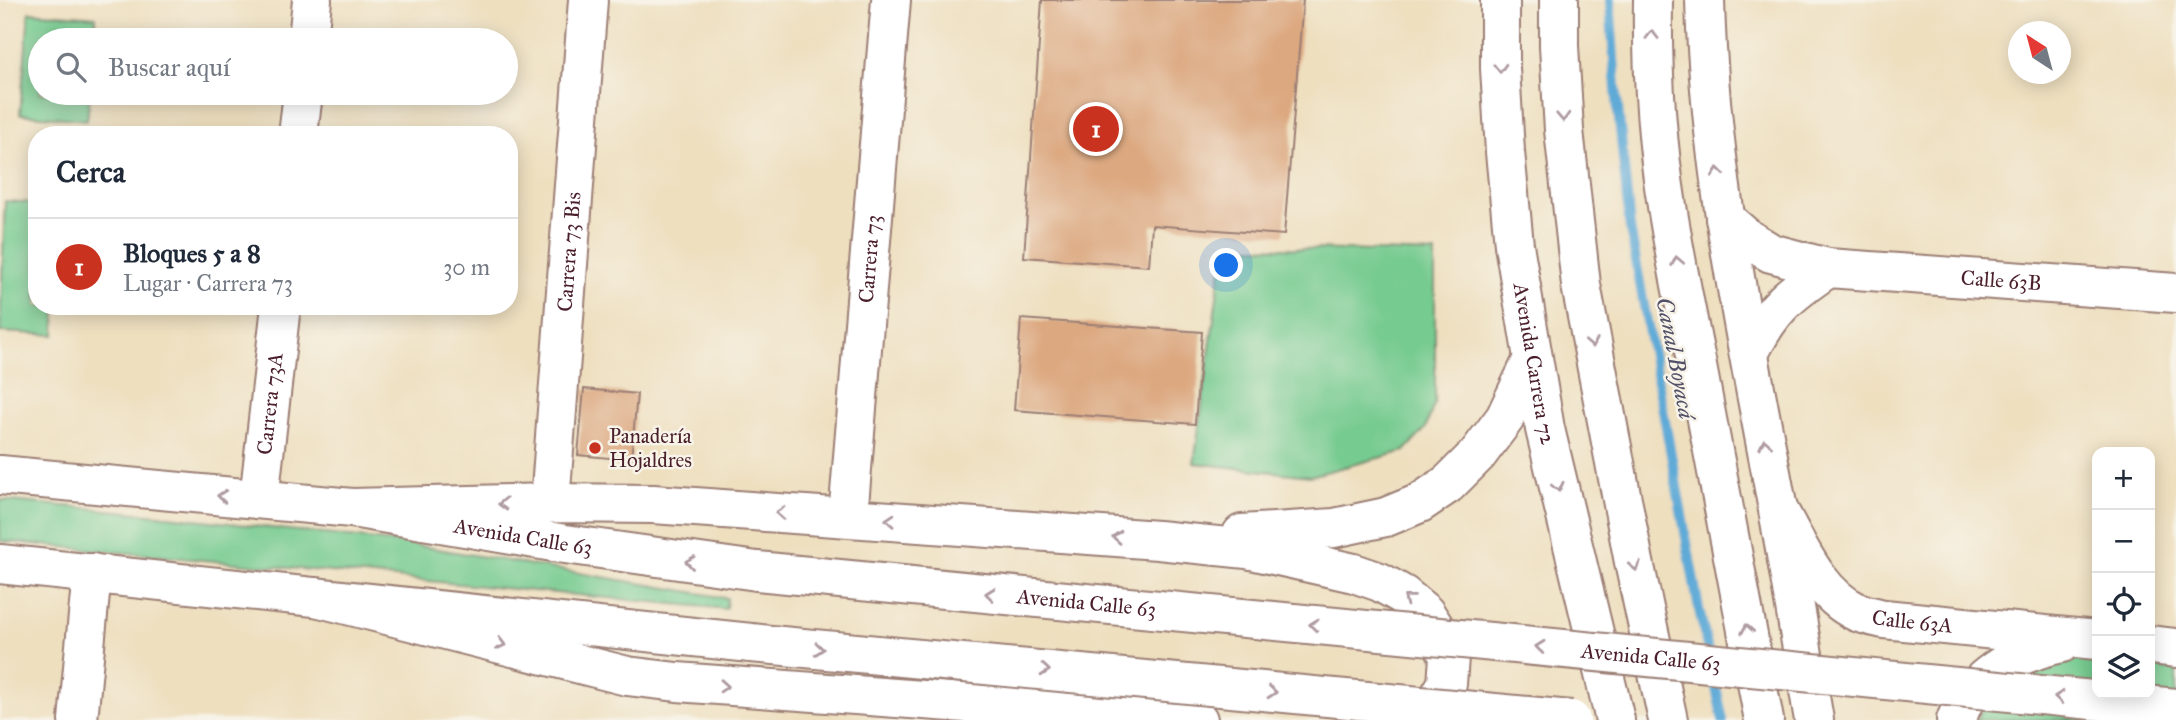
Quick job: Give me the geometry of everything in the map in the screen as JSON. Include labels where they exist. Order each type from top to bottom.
[{"type":"main road","points":[[309,28],[312,0]]},
{"type":"main road","name":"Carrera 73 Bis","points":[[550,503],[588,0]]},
{"type":"main road","name":"Carrera 73","points":[[848,517],[891,0]]},
{"type":"main road","name":"Avenida Carrera 72","points":[[1500,0],[1500,68],[1514,245],[1545,429],[1615,720]]},
{"type":"main road","points":[[1559,0],[1563,130],[1581,285],[1634,562],[1668,720]]},
{"type":"main road","points":[[1653,0],[1652,57],[1667,205],[1764,720]]},
{"type":"main road","points":[[1705,0],[1712,125],[1725,219],[1814,720]]},
{"type":"main road","points":[[299,126],[302,105]]},
{"type":"main road","name":"Calle 63B","points":[[1725,219],[1748,239],[1771,253],[1828,268],[2176,293]]},
{"type":"main road","points":[[1749,353],[1763,325],[1779,305],[1828,268]]},
{"type":"main road","name":"Carrera 73A","points":[[259,499],[280,315]]},
{"type":"main road","points":[[1158,540],[1334,528],[1386,517],[1420,503],[1448,484],[1478,454],[1505,418],[1533,359]]},
{"type":"main road","name":"Avenida Calle 63","points":[[0,475],[352,508],[565,544],[757,571],[2176,708]]},
{"type":"main road","points":[[352,508],[550,503],[653,504],[1158,540],[1248,549],[1371,579],[1404,595],[1424,613],[1440,636],[1449,657],[1447,684],[1425,720]]},
{"type":"main road","name":"Calle 63A","points":[[1779,511],[1808,562],[1825,585],[1839,600],[1857,611],[1884,619],[2089,640]]},
{"type":"main road","points":[[0,564],[751,643],[1571,720]]},
{"type":"main road","points":[[78,720],[92,573]]},
{"type":"main road","points":[[316,597],[627,676],[677,682],[1198,720]]},
{"type":"main road","points":[[1956,720],[1964,701],[1989,676],[2015,658],[2040,647],[2089,640]]},
{"type":"main road","points":[[2155,646],[2176,648]]},
{"type":"green space","points":[[29,12],[96,17],[95,28],[28,28],[28,105],[89,105],[87,120],[20,114]]},
{"type":"green space","points":[[5,201],[28,202],[28,315],[56,315],[55,335],[0,332]]},
{"type":"green space","points":[[1224,246],[1435,253],[1435,402],[1425,429],[1405,451],[1310,476],[1194,463]]},
{"type":"green space","points":[[0,500],[402,543],[727,598],[726,609],[0,541]]},
{"type":"green space","points":[[2066,658],[2092,661],[2092,699],[2155,699],[2155,668],[2176,670],[2176,720],[1976,720],[1990,696],[2034,667]]},
{"type":"building","points":[[1042,0],[1303,0],[1284,235],[1152,225],[1149,266],[1024,257]]},
{"type":"building","points":[[1021,319],[1202,332],[1195,424],[1014,410]]},
{"type":"building","points":[[584,389],[637,394],[631,460],[578,455]]},
{"type":"waterway","name":"Canal Boyacá","points":[[1610,0],[1630,228],[1699,609],[1723,720]]},
{"type":"place","name":"Bloques 5 a 8","points":[[1096,129]]},
{"type":"place","name":"Panadería Hojaldres","points":[[595,448]]}]
